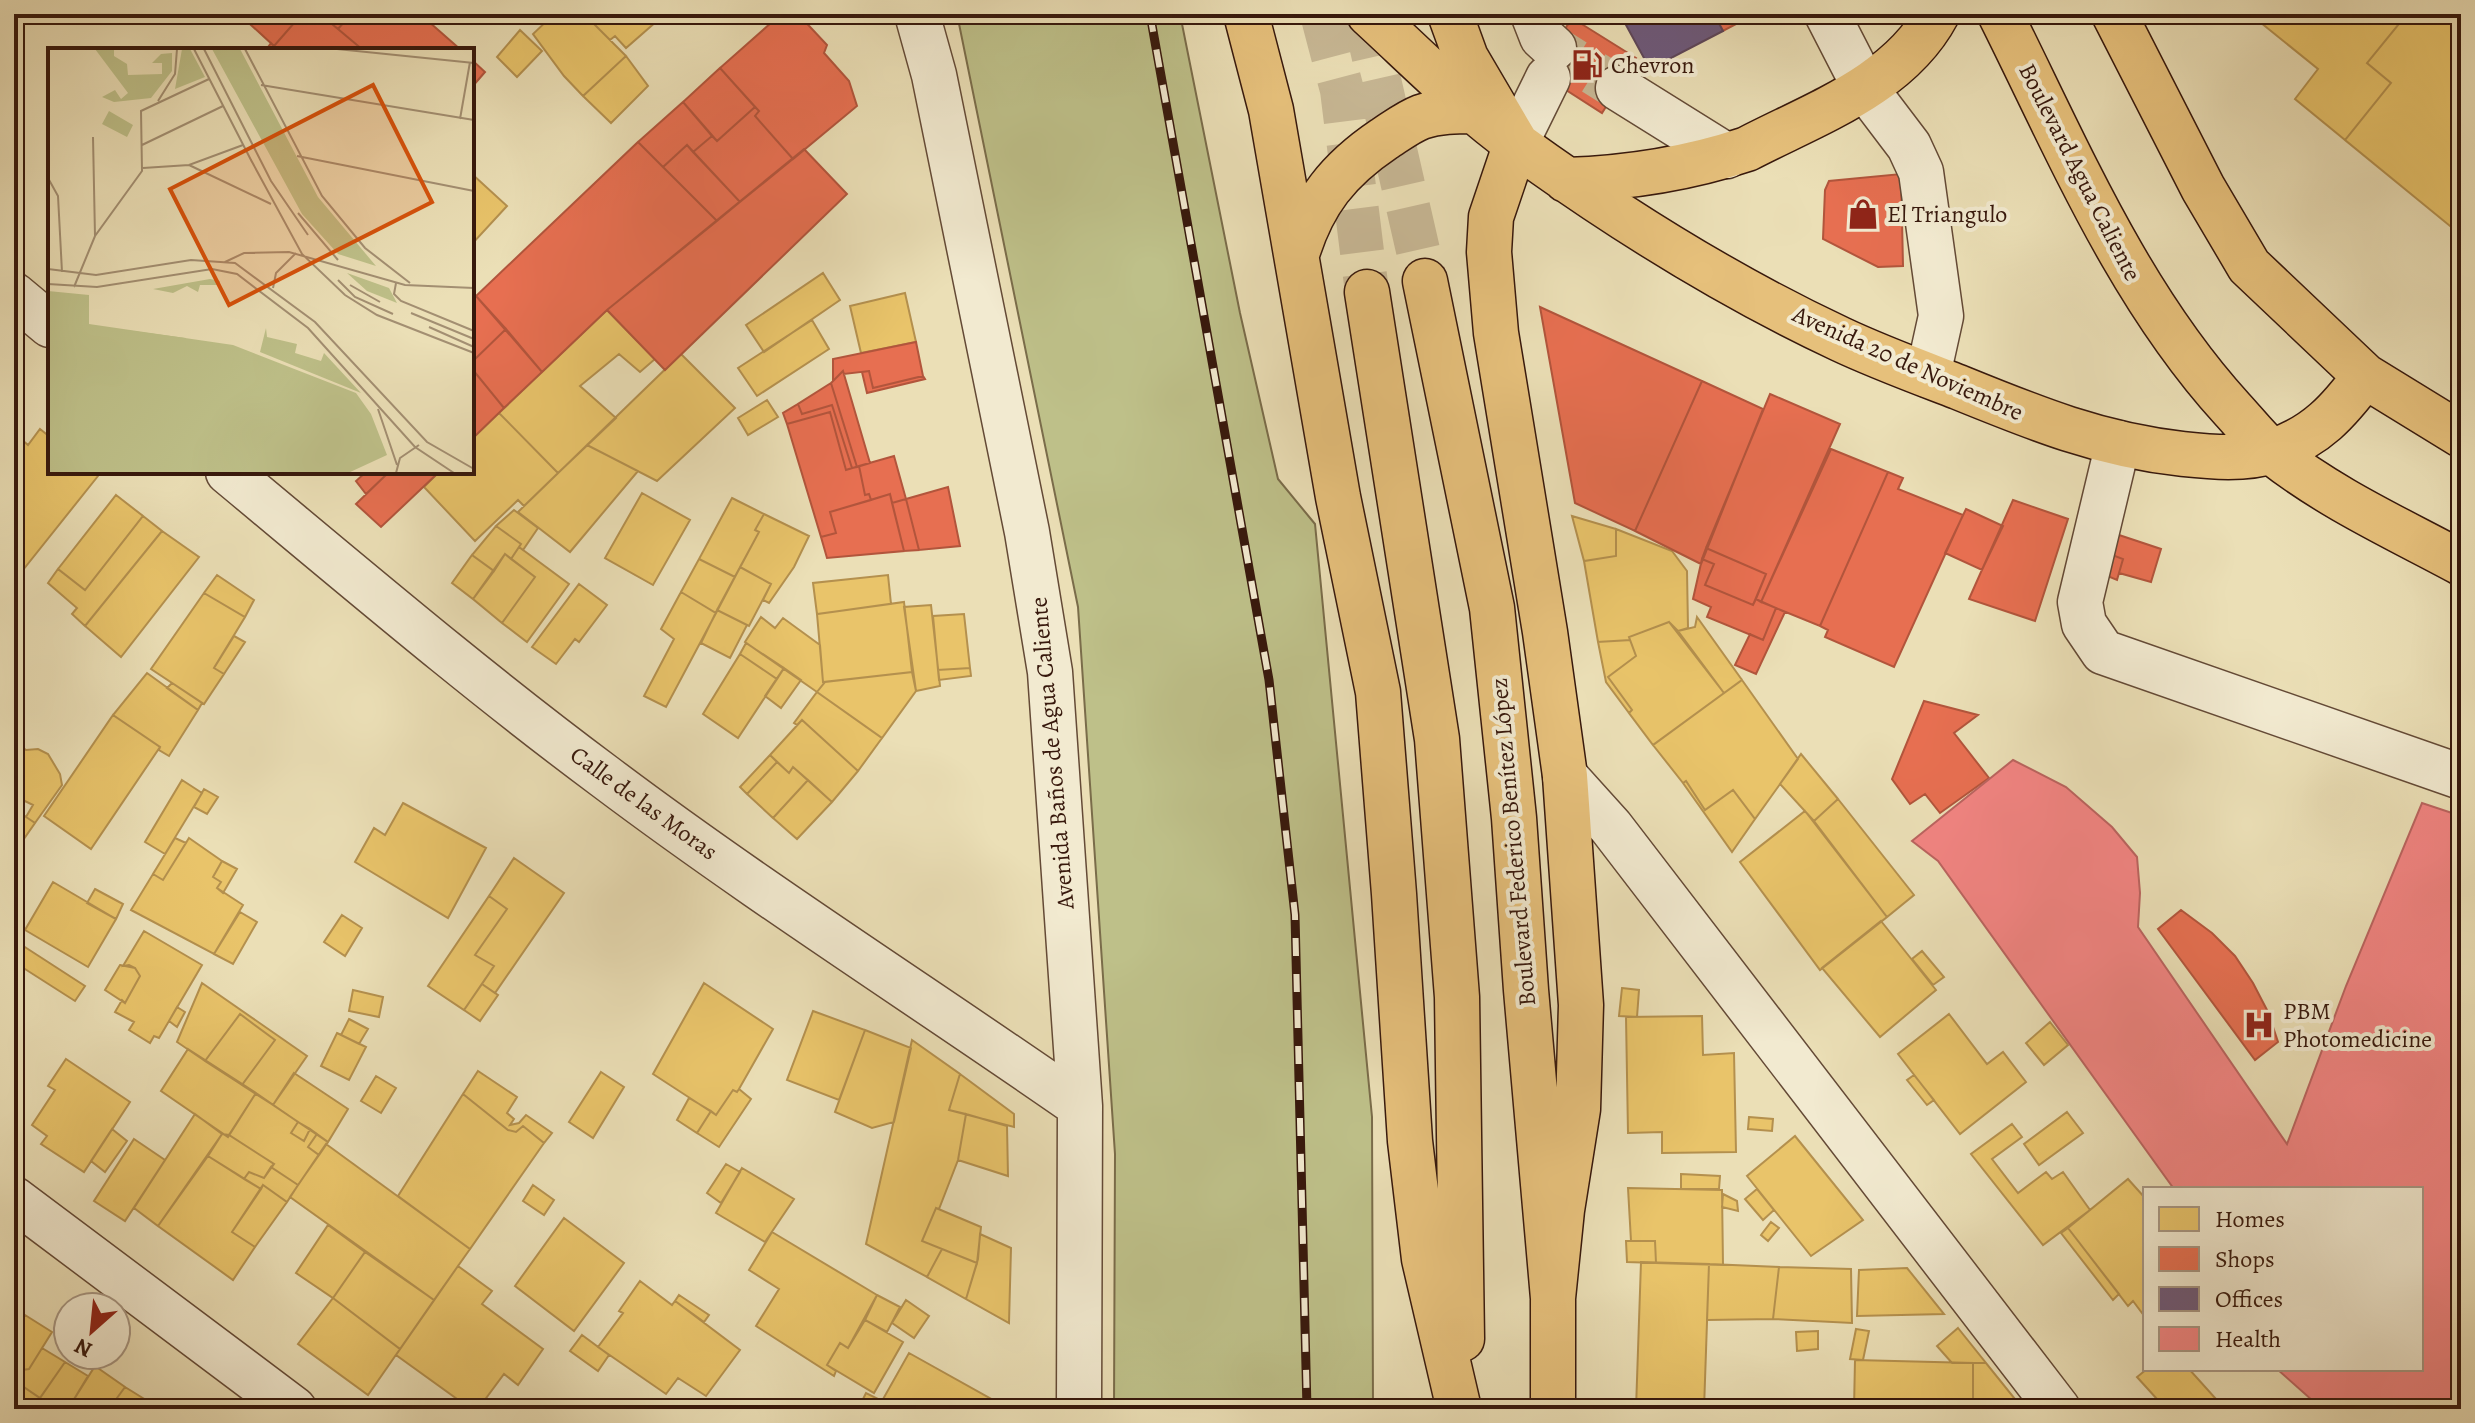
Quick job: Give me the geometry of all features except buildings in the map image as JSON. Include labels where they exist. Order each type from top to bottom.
[{"type":"main road","points":[[1246,14],[1271,110],[1338,497],[1378,692],[1410,1141],[1424,1259],[1461,1409]]},
{"type":"main road","name":"Avenida 20 de Noviembre","points":[[1369,14],[1475,111],[1632,225],[1840,339],[2075,433],[2152,450],[2206,456],[2272,452],[2317,431],[2365,376]]},
{"type":"main road","points":[[1450,14],[1466,58],[1516,143],[1491,217],[1489,252],[1496,333],[1565,776],[1581,1005],[1578,1109],[1562,1210],[1553,1298]]},
{"type":"main road","points":[[1566,180],[1603,179],[1727,156],[1747,149],[1865,88],[1911,50],[1937,14]]},
{"type":"main road","name":"Boulevard Agua Caliente","points":[[2000,14],[2111,239],[2137,283],[2208,382],[2272,452],[2334,495],[2461,563]]},
{"type":"main road","points":[[2114,14],[2203,188],[2249,266],[2365,376],[2461,435]]},
{"type":"main road","points":[[1297,254],[1307,222],[1320,199],[1338,177],[1368,150],[1420,118],[1446,111],[1475,111]]},
{"type":"main road","name":"Boulevard Federico Benítez López","points":[[1425,281],[1492,608],[1514,818],[1553,1298],[1553,1409]]},
{"type":"main road","points":[[1367,292],[1437,739],[1457,997],[1461,1409]]},
{"type":"street","name":"Avenida Baños de Agua Caliente","points":[[917,14],[938,90],[1040,600],[1050,672],[1080,1106],[1079,1409]]},
{"type":"street","points":[[1827,14],[1865,88],[1909,146],[1921,172],[1941,316],[1928,375]]},
{"type":"street","points":[[1516,143],[1545,47]]},
{"type":"street","points":[[1618,88],[1727,156]]},
{"type":"street","points":[[14,295],[48,323]]},
{"type":"street","points":[[2118,443],[2080,602],[2084,624],[2103,652],[2461,777]]},
{"type":"street","name":"Calle de las Moras","points":[[230,474],[413,625],[604,776],[762,889],[1080,1106]]},
{"type":"street","points":[[1565,776],[1611,827],[2058,1409]]},
{"type":"street","points":[[14,1199],[294,1409]]},
{"type":"green space","points":[[957,14],[1180,14],[1240,313],[1278,479],[1315,524],[1372,1117],[1373,1409],[1114,1409],[1115,1154],[1078,607]]},
{"type":"tunnel","points":[[1322,14],[1342,90],[1367,292]]},
{"type":"tunnel","points":[[1364,14],[1425,281]]},
{"type":"tunnel","points":[[1548,78],[1562,53],[1618,88]]},
{"type":"railway","points":[[1150,14],[1269,680],[1295,915],[1307,1409]]},
{"type":"place","name":"Chevron","points":[[1587,65]]},
{"type":"place","name":"El Triangulo","points":[[1863,214]]},
{"type":"place","name":"PBM Photomedicine","points":[[2259,1025]]}]
